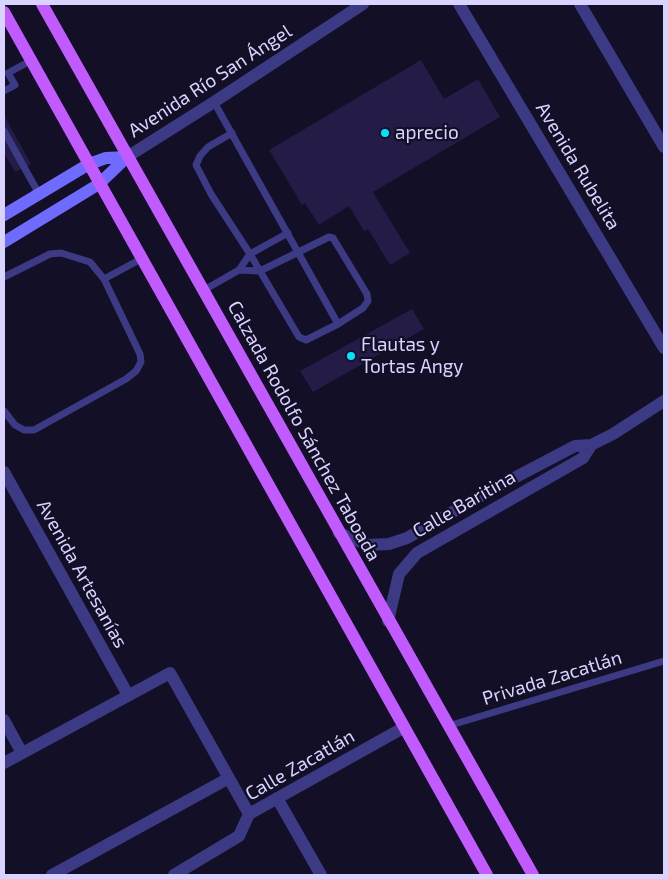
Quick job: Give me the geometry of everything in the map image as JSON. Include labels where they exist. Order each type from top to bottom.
[{"type":"main road","name":"Calzada Rodolfo Sánchez Taboada","points":[[42,4],[388,620],[534,875]]},
{"type":"main road","points":[[4,12],[403,728],[487,875]]},
{"type":"street","name":"Avenida Río San Ángel","points":[[4,242],[99,184],[127,156],[214,102],[363,4]]},
{"type":"street","name":"Avenida Rubelita","points":[[459,4],[664,348]]},
{"type":"street","points":[[580,4],[664,147]]},
{"type":"street","name":"Avenida Río San Ángel","points":[[4,215],[89,164],[106,158],[127,156]]},
{"type":"street","name":"Calle Baritina","points":[[339,532],[368,545],[389,544],[407,538],[493,488],[575,446],[591,445],[613,434],[664,401]]},
{"type":"street","name":"Calle Baritina","points":[[388,620],[398,574],[417,553],[583,458],[591,445]]},
{"type":"street","name":"Avenida Artesanías","points":[[4,472],[128,695]]},
{"type":"street","points":[[4,763],[170,673],[249,814]]},
{"type":"street","points":[[4,720],[22,753]]},
{"type":"street","name":"Calle Zacatlán","points":[[174,875],[239,836],[249,814],[403,728]]},
{"type":"street","name":"Calle Zacatlán","points":[[52,875],[229,778]]},
{"type":"street","points":[[277,798],[322,875]]},
{"type":"lane","points":[[4,91],[15,85],[8,73],[32,60]]},
{"type":"lane","points":[[214,102],[338,324]]},
{"type":"lane","points":[[4,131],[39,194]]},
{"type":"lane","points":[[232,133],[208,148],[200,156],[196,165],[260,271],[302,340],[338,324],[363,308],[368,301],[367,294],[333,238],[329,237],[260,271],[239,270]]},
{"type":"lane","points":[[204,290],[239,270],[250,254],[288,233]]},
{"type":"lane","points":[[4,277],[50,254],[61,253],[90,262],[100,271],[140,354],[141,362],[136,371],[126,379],[34,430],[24,430],[15,425],[4,411]]},
{"type":"lane","points":[[104,279],[141,258]]},
{"type":"lane","points":[[493,488],[500,504]]},
{"type":"lane","name":"Privada Zacatlán","points":[[448,726],[664,661]]},
{"type":"building","name":"aprecio","points":[[421,60],[444,99],[478,79],[500,117],[373,192],[410,253],[390,265],[368,229],[364,231],[349,206],[319,225],[305,203],[302,205],[269,150]]},
{"type":"building","points":[[4,115],[31,164],[15,172],[4,153]]},
{"type":"building","points":[[412,309],[424,329],[313,392],[300,371]]},
{"type":"place","name":"aprecio","points":[[385,133]]},
{"type":"place","name":"Flautas y Tortas Angy","points":[[351,356]]}]
